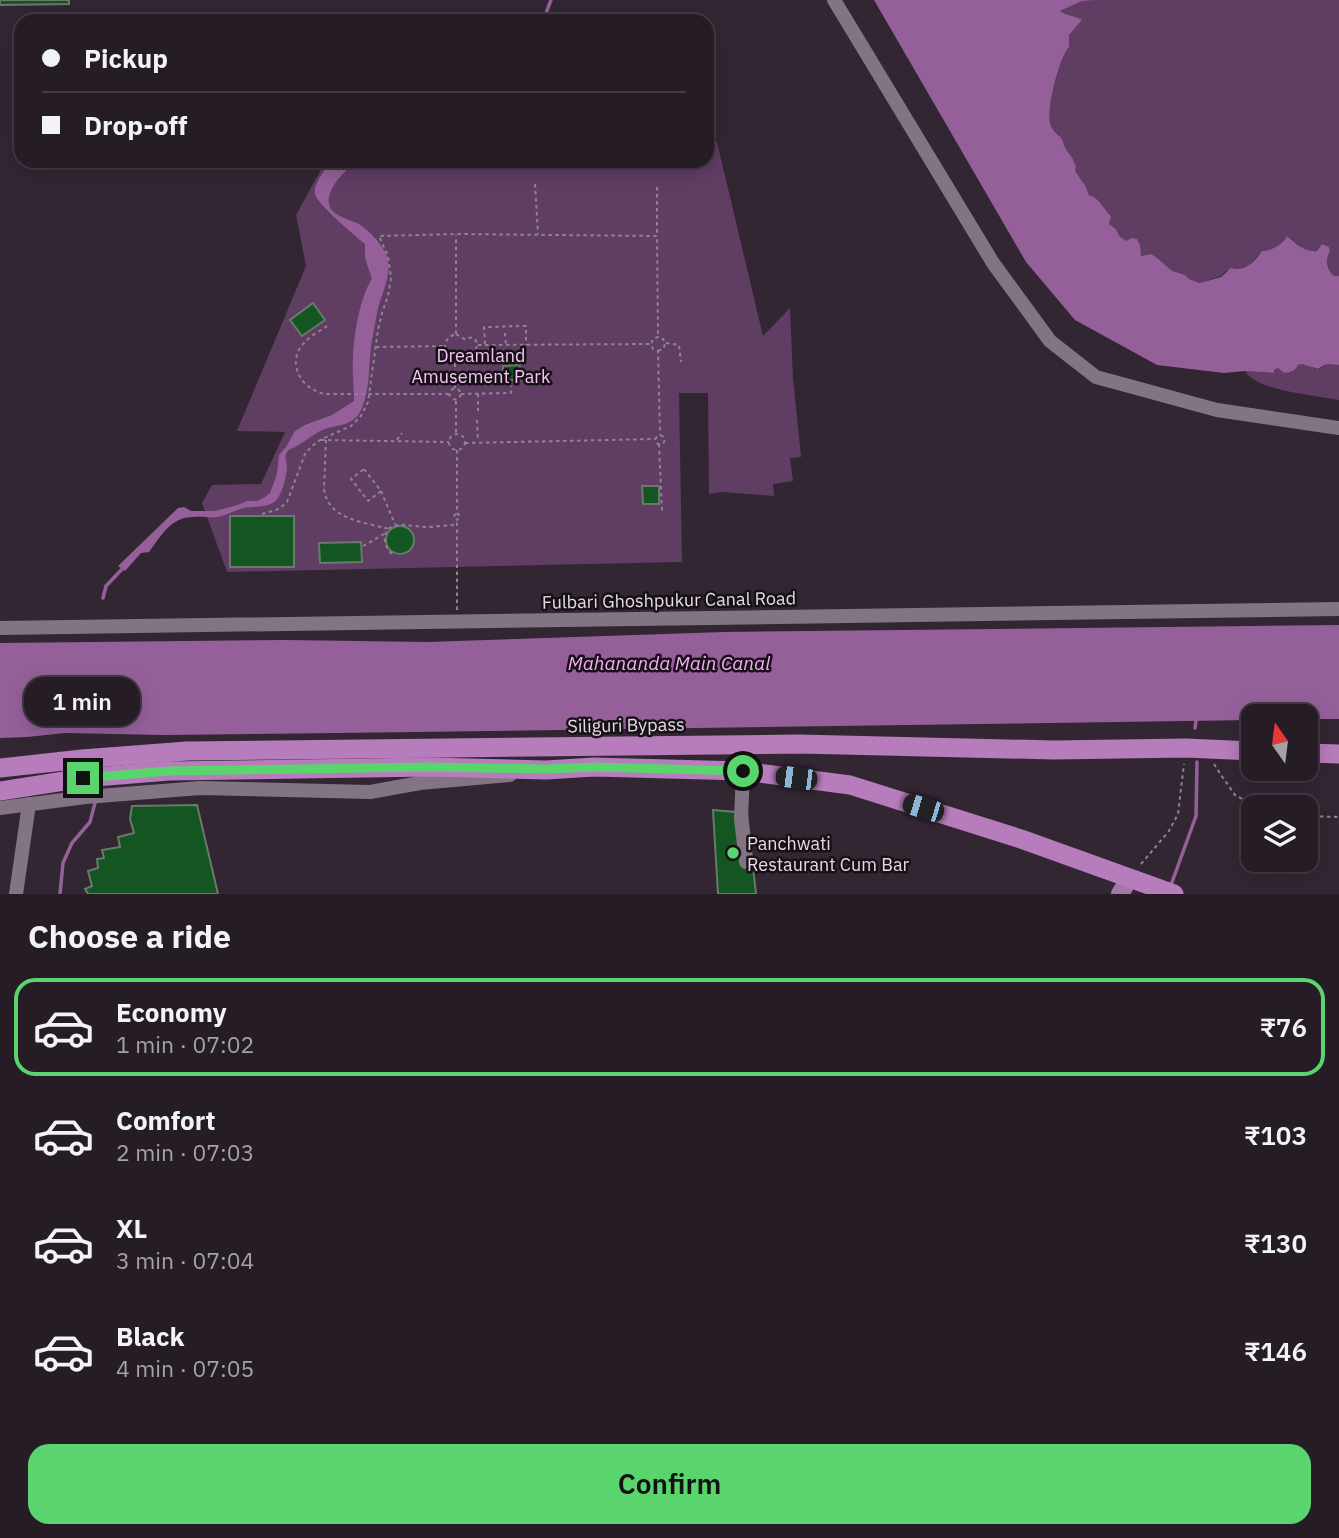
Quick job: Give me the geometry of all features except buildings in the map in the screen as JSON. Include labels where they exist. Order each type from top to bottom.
[{"type":"highway","name":"Siliguri Bypass","points":[[0,768],[84,778],[116,776],[187,751],[800,744],[1054,750],[1186,748],[1241,750]]},
{"type":"highway","points":[[1318,753],[1339,754]]},
{"type":"highway","points":[[116,776],[169,771],[403,768],[594,767],[743,771],[850,785],[1021,839],[1131,886],[1174,894]]},
{"type":"highway","points":[[0,791],[84,778]]},
{"type":"street","points":[[834,0],[993,263],[1050,341],[1096,377],[1217,410],[1339,428]]},
{"type":"street","name":"Fulbari Ghoshpukur Canal Road","points":[[0,628],[1339,609]]},
{"type":"street","points":[[743,771],[741,819],[746,862]]},
{"type":"street","points":[[0,808],[29,804],[84,778],[116,776]]},
{"type":"street","points":[[16,894],[29,804]]},
{"type":"path","points":[[535,184],[538,235]]},
{"type":"path","points":[[657,187],[658,337]]},
{"type":"path","points":[[456,234],[456,334]]},
{"type":"path","points":[[262,514],[283,507],[287,502],[305,454],[312,446],[351,426],[365,409],[391,278],[388,256],[379,236],[657,236]]},
{"type":"path","points":[[485,345],[484,327],[505,325],[526,326],[526,345]]},
{"type":"path","points":[[327,326],[305,342],[296,358],[297,371],[303,383],[313,391],[325,394],[450,394]]},
{"type":"path","points":[[505,333],[506,345]]},
{"type":"path","points":[[456,334],[464,338],[474,338],[478,345]]},
{"type":"path","points":[[455,358],[447,354],[445,346],[447,340],[456,334]]},
{"type":"path","points":[[658,337],[665,343],[679,345],[681,362]]},
{"type":"path","points":[[651,344],[653,339],[658,337]]},
{"type":"path","points":[[658,351],[664,348],[665,343]]},
{"type":"path","points":[[478,345],[651,344]]},
{"type":"path","points":[[651,344],[653,349],[658,351]]},
{"type":"path","points":[[455,358],[464,353],[474,353],[478,345]]},
{"type":"path","points":[[375,348],[445,346]]},
{"type":"path","points":[[658,351],[660,435],[664,439],[663,443],[659,444]]},
{"type":"path","points":[[455,358],[455,388]]},
{"type":"path","points":[[461,394],[511,393],[511,386]]},
{"type":"path","points":[[455,388],[461,394]]},
{"type":"path","points":[[450,394],[455,388]]},
{"type":"path","points":[[478,393],[478,411]]},
{"type":"path","points":[[450,394],[451,398],[456,400]]},
{"type":"path","points":[[456,434],[456,400],[461,394]]},
{"type":"path","points":[[477,420],[478,442]]},
{"type":"path","points":[[397,441],[402,433]]},
{"type":"path","points":[[456,434],[449,442],[450,447],[457,450]]},
{"type":"path","points":[[456,434],[463,436],[465,443],[457,450]]},
{"type":"path","points":[[402,441],[406,435]]},
{"type":"path","points":[[465,443],[655,439],[660,435]]},
{"type":"path","points":[[655,439],[659,444],[662,511]]},
{"type":"path","points":[[320,440],[449,442]]},
{"type":"path","points":[[326,440],[324,489],[332,508],[343,516],[389,529]]},
{"type":"path","points":[[457,450],[457,513],[460,516],[457,520],[457,616]]},
{"type":"path","points":[[381,491],[368,501],[351,479],[364,469],[381,491],[396,525]]},
{"type":"path","points":[[363,546],[396,525],[426,527],[457,524]]},
{"type":"path","points":[[386,533],[384,544],[392,554]]},
{"type":"path","points":[[1131,886],[1178,814],[1186,748]]},
{"type":"path","points":[[1211,749],[1213,762],[1220,775],[1241,798]]},
{"type":"path","points":[[1318,816],[1339,817]]},
{"type":"green space","points":[[1339,0],[1339,276],[1334,276],[1328,267],[1329,247],[1322,244],[1317,251],[1309,250],[1287,236],[1283,242],[1262,251],[1247,268],[1226,271],[1221,276],[1201,283],[1172,272],[1151,254],[1141,256],[1128,241],[1118,236],[1116,229],[1109,224],[1111,216],[1099,201],[1089,195],[1074,171],[1074,162],[1058,134],[1052,129],[1050,119],[1054,85],[1069,47],[1069,35],[1082,20],[1060,11],[1082,1]]},
{"type":"green space","name":"Dreamland Amusement Park","points":[[714,142],[717,142],[763,336],[790,308],[793,378],[801,457],[790,458],[793,481],[773,484],[774,496],[722,492],[709,494],[708,393],[679,393],[682,562],[227,572],[202,503],[212,485],[261,484],[285,432],[237,431],[306,266],[296,215],[322,168],[714,168]]},
{"type":"green space","points":[[1303,364],[1320,369],[1326,364],[1339,365],[1339,400],[1270,387],[1253,379],[1245,371],[1273,373],[1278,368],[1284,373]]},
{"type":"water","points":[[874,0],[1098,0],[1082,1],[1060,11],[1082,20],[1069,35],[1069,47],[1057,73],[1050,109],[1051,126],[1073,159],[1075,171],[1089,195],[1099,201],[1111,216],[1109,224],[1116,229],[1119,236],[1126,241],[1137,239],[1141,256],[1151,254],[1172,271],[1200,283],[1221,277],[1231,268],[1245,267],[1262,251],[1283,242],[1287,236],[1309,250],[1317,251],[1322,244],[1329,247],[1328,267],[1334,276],[1339,276],[1339,365],[1326,364],[1318,369],[1303,364],[1284,373],[1278,368],[1274,373],[1224,373],[1157,365],[1075,320],[1026,262]]},
{"type":"water","points":[[327,168],[349,168],[334,186],[329,204],[337,215],[359,224],[370,233],[380,244],[387,259],[387,280],[378,308],[367,392],[362,408],[350,422],[322,430],[288,451],[285,481],[274,502],[218,517],[179,520],[167,528],[149,552],[141,553],[125,571],[118,566],[178,508],[215,511],[265,497],[270,493],[277,474],[279,455],[295,431],[332,415],[354,401],[355,337],[361,305],[372,279],[365,258],[365,244],[317,199],[315,190]]},
{"type":"water","name":"Mahananda Main Canal","points":[[1339,625],[1339,719],[1318,719],[1318,704],[1241,704],[1241,720],[164,735],[65,733],[0,738],[0,643],[285,640],[427,642],[724,632]]},
{"type":"waterway","points":[[546,14],[551,0]]},
{"type":"waterway","points":[[103,598],[106,586],[125,566]]},
{"type":"waterway","points":[[1195,728],[1196,721]]},
{"type":"waterway","points":[[1171,885],[1196,816],[1197,762]]},
{"type":"waterway","points":[[60,894],[63,863],[72,843],[90,822],[96,799]]},
{"type":"place","name":"Panchwati Restaurant Cum Bar","points":[[733,853]]},
{"type":"route","points":[[83,778],[169,771],[430,767],[743,771]]}]
